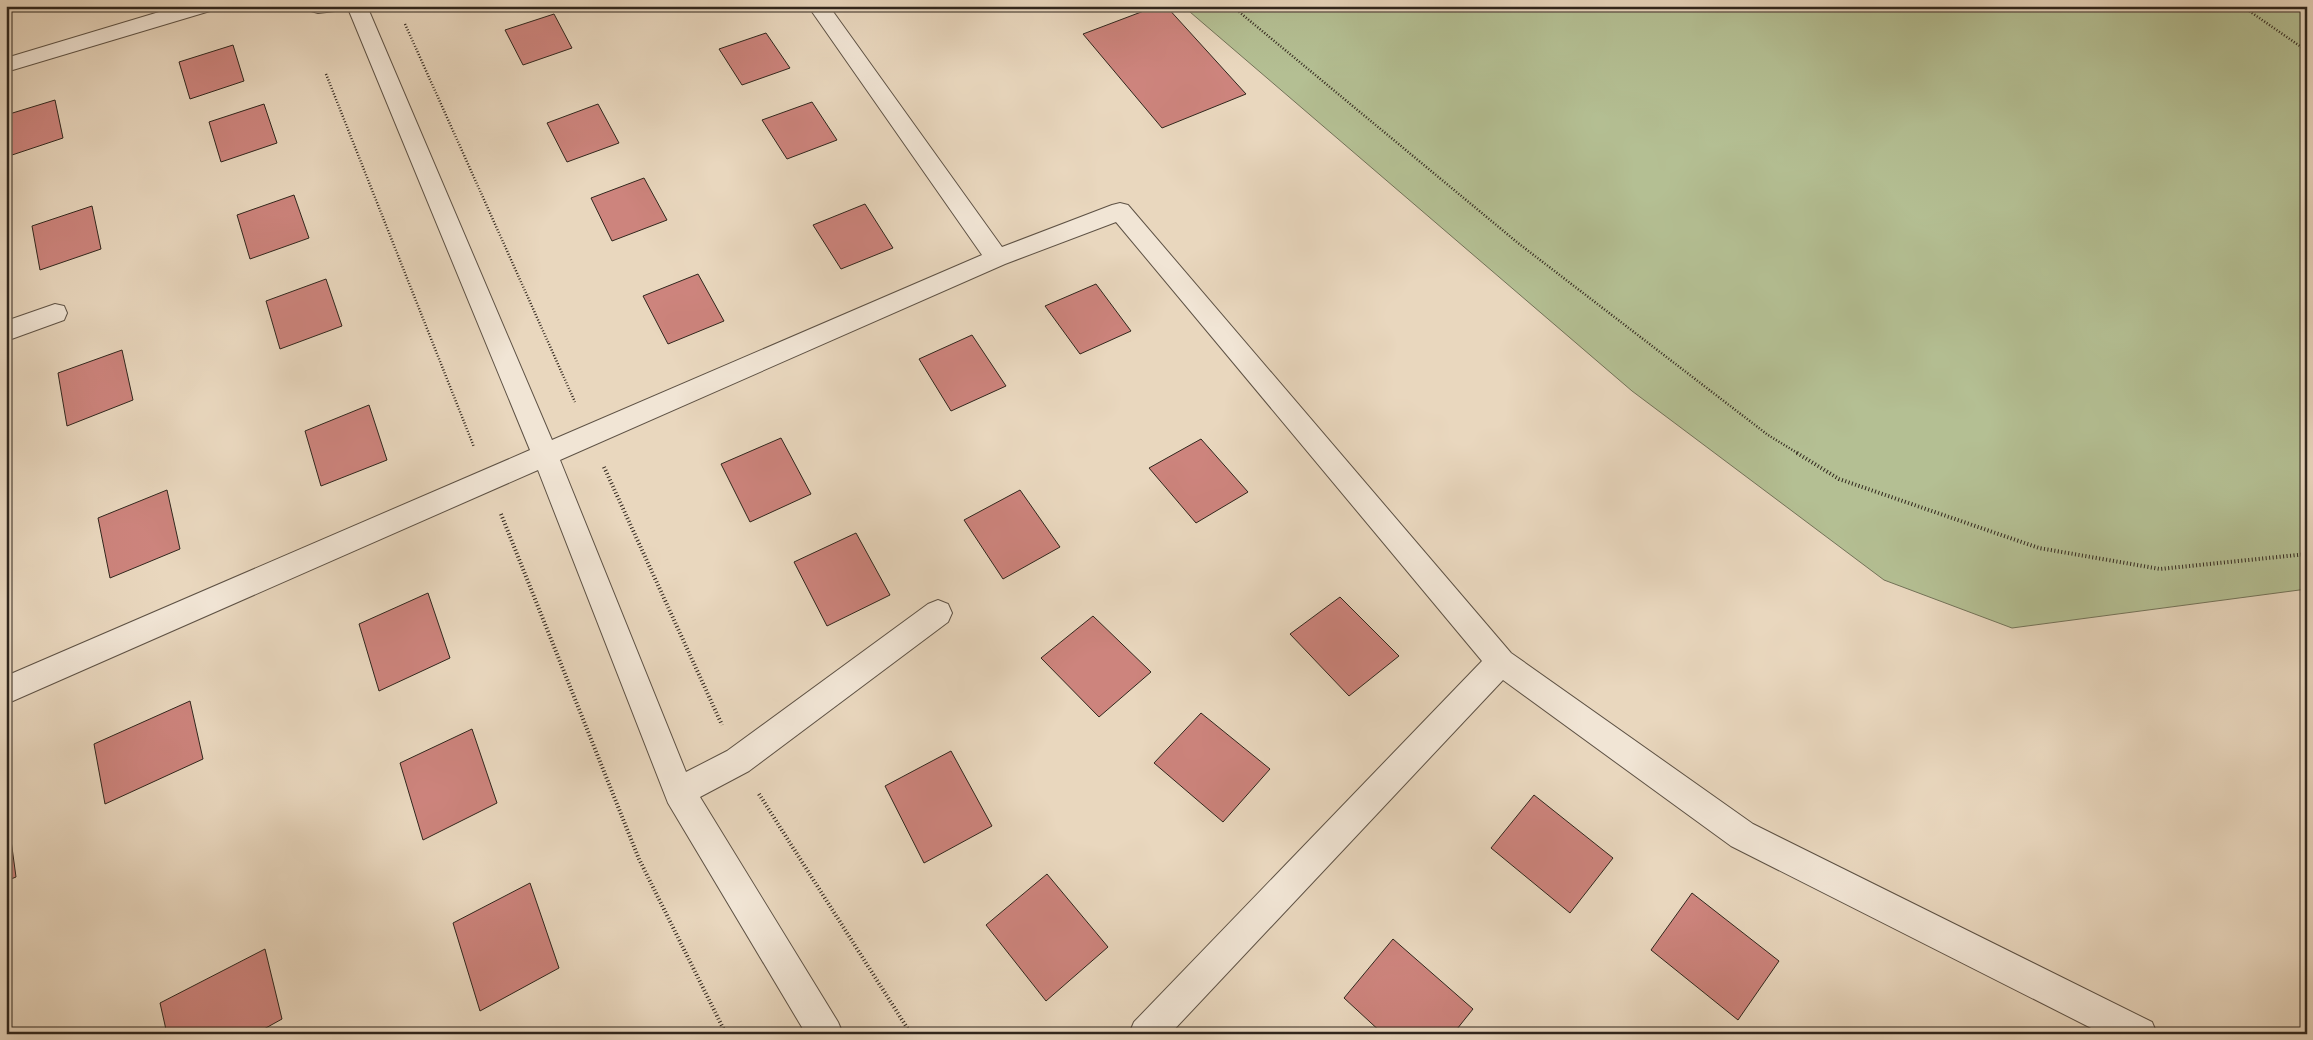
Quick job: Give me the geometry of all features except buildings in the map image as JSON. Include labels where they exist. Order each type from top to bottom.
[{"type":"street","points":[[6,65],[203,6]]},
{"type":"street","points":[[318,6],[328,6]]},
{"type":"street","points":[[357,6],[545,455],[679,792],[826,1034]]},
{"type":"street","points":[[818,6],[997,258]]},
{"type":"street","points":[[6,690],[997,258],[1120,210],[1501,662],[1742,835],[2133,1032]]},
{"type":"street","points":[[6,330],[55,313]]},
{"type":"street","points":[[679,792],[738,761],[938,613]]},
{"type":"street","points":[[1146,1034],[1501,662]]},
{"type":"path","points":[[1232,6],[1518,243],[1768,435],[1840,479],[2040,548],[2160,569],[2307,554]]},
{"type":"path","points":[[2242,6],[2307,51]]},
{"type":"path","points":[[405,24],[738,761],[911,1034]]},
{"type":"path","points":[[326,74],[639,859],[726,1034]]},
{"type":"green space","points":[[1183,6],[2307,6],[2307,589],[2012,628],[1884,580],[1632,391]]}]
